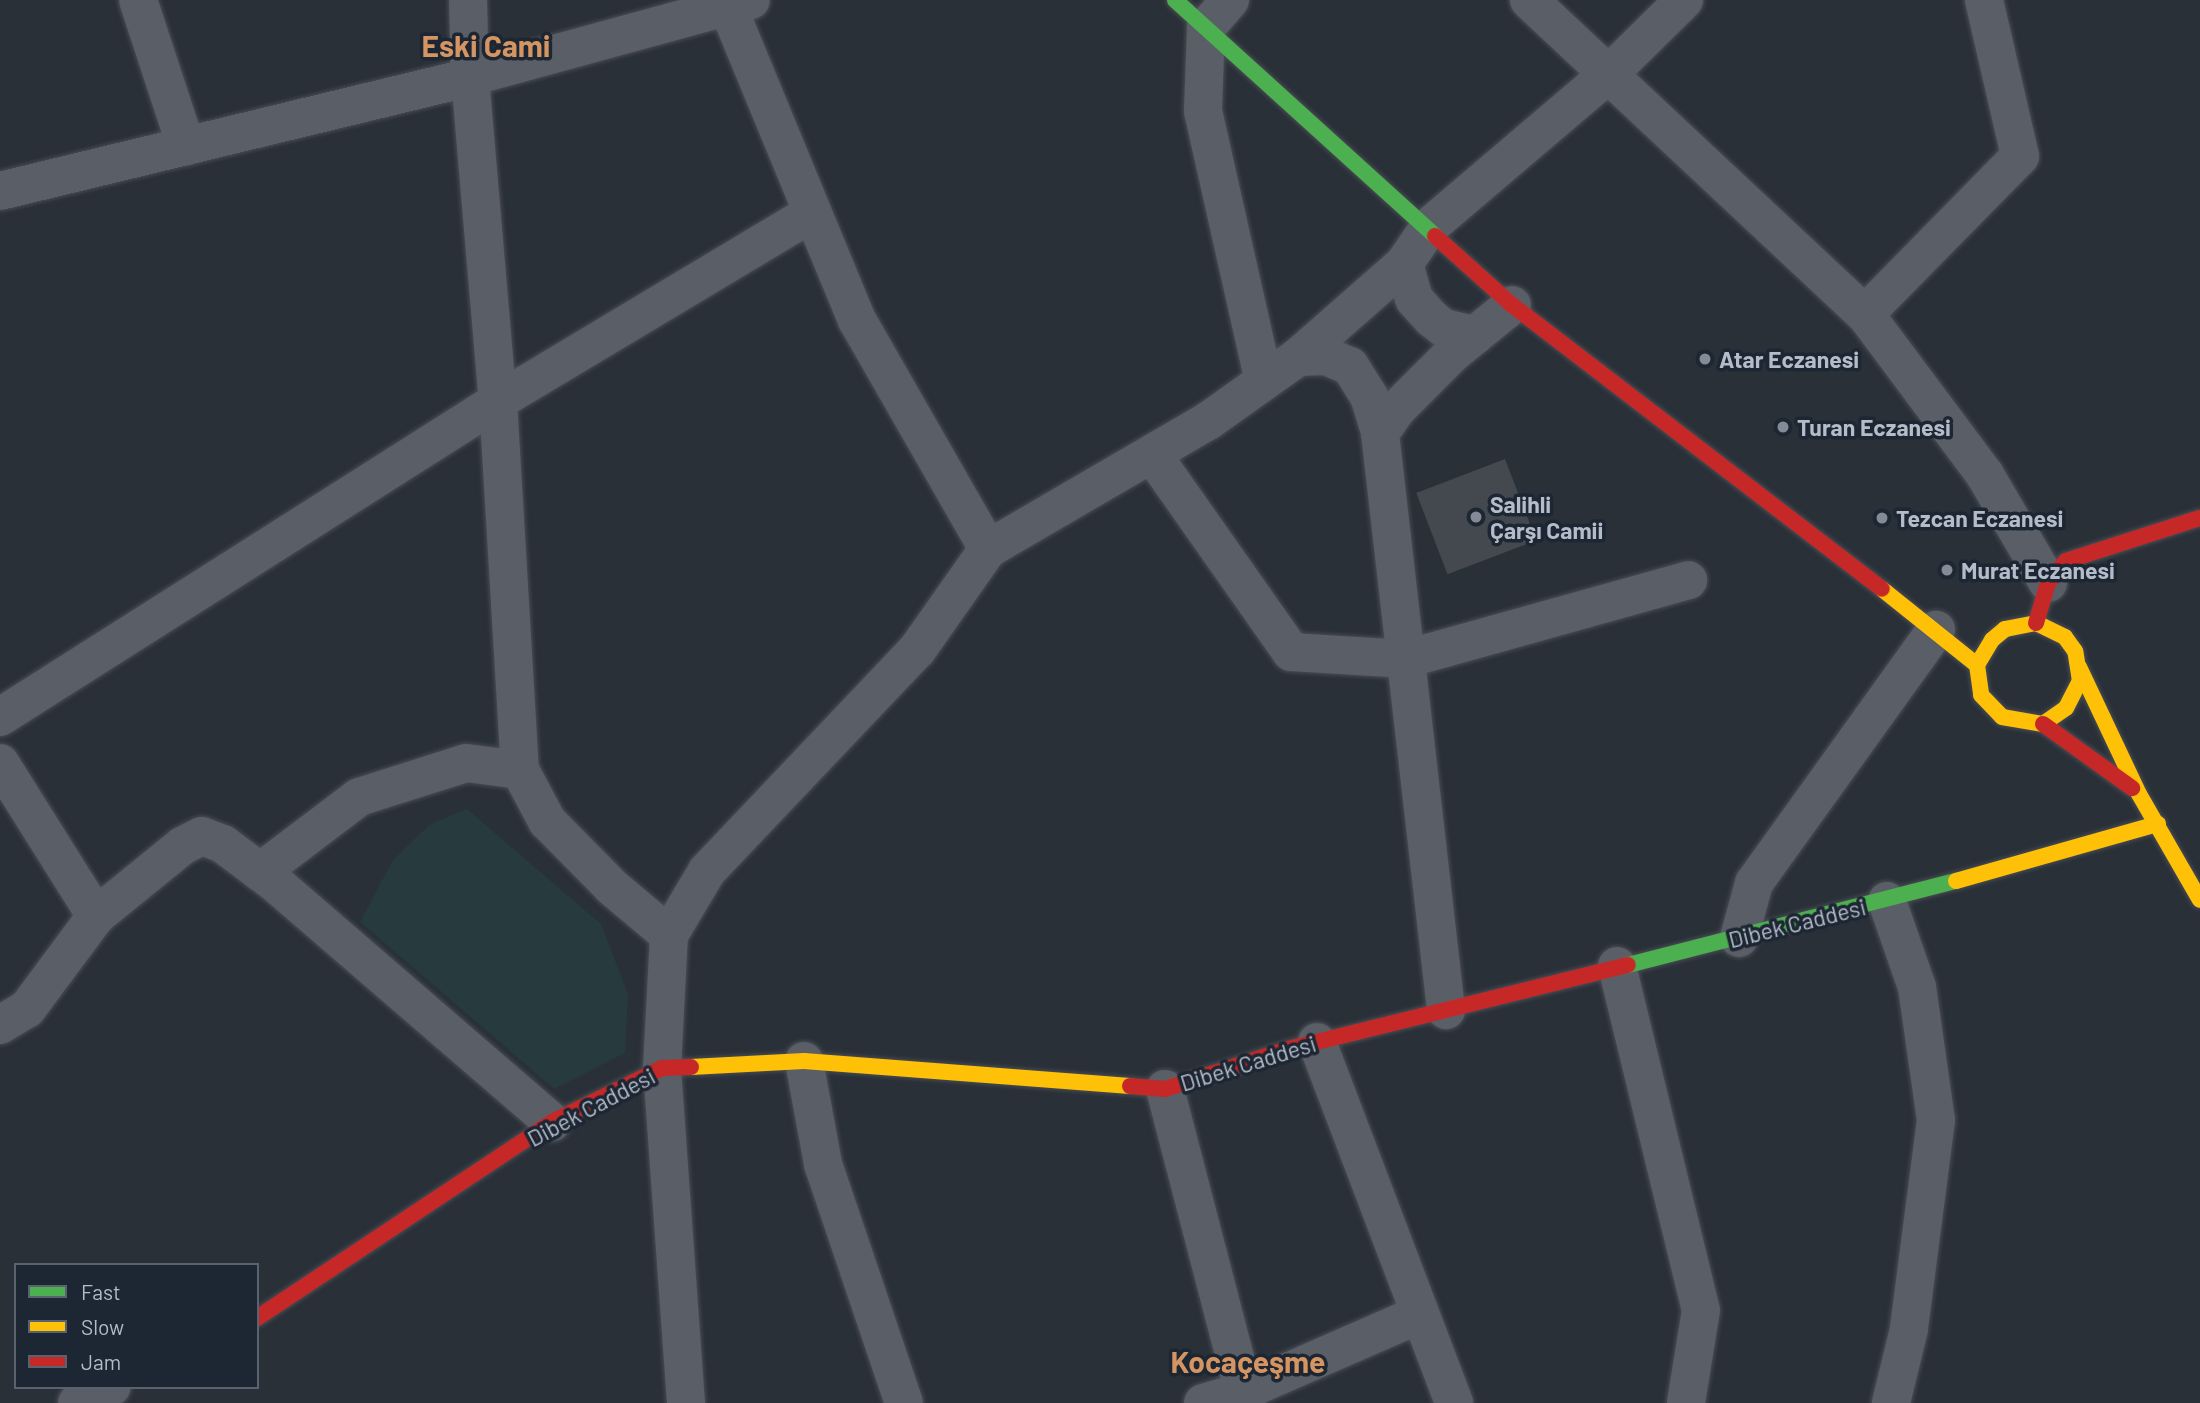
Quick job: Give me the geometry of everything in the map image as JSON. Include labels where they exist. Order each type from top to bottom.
[{"type":"street","points":[[138,0],[186,146]]},
{"type":"street","points":[[468,0],[470,77],[498,401],[520,770],[547,821],[612,887],[669,936]]},
{"type":"street","points":[[1175,0],[1218,14],[1512,305],[1936,630],[1977,665]]},
{"type":"street","points":[[1529,0],[1866,314],[1985,475],[2048,583]]},
{"type":"street","points":[[686,1403],[662,1068],[669,936],[707,871],[917,650],[988,549],[1152,454],[1298,357],[1404,264],[1430,226],[1610,73],[1684,0]]},
{"type":"street","points":[[1866,314],[2020,156],[1983,0]]},
{"type":"street","points":[[0,191],[470,77],[734,2],[812,213],[857,320],[988,549]]},
{"type":"street","points":[[1218,14],[1203,111],[1264,381]]},
{"type":"street","points":[[0,717],[498,401],[812,213]]},
{"type":"street","points":[[1404,264],[1414,299],[1431,318],[1444,328],[1475,335]]},
{"type":"street","points":[[1380,433],[1397,409],[1475,335],[1512,305]]},
{"type":"street","points":[[1298,357],[1326,356],[1350,366],[1369,396],[1380,433],[1446,1010]]},
{"type":"street","points":[[1152,454],[1291,652],[1406,659],[1688,580]]},
{"type":"street","points":[[2036,623],[2048,583],[2066,561],[2090,551],[2200,518]]},
{"type":"street","points":[[2139,794],[2043,724],[2012,722],[1990,708],[1981,695],[1977,665],[1992,640],[2005,629],[2036,623],[2065,637],[2139,794],[2200,900]]},
{"type":"street","points":[[1739,938],[1754,883],[1936,630]]},
{"type":"street","points":[[2043,724],[2075,696],[2079,667]]},
{"type":"street","points":[[0,763],[96,916]]},
{"type":"street","points":[[260,872],[359,797],[466,763],[520,770]]},
{"type":"street","name":"Dibek Caddesi","points":[[259,1317],[552,1122],[662,1068],[804,1060],[1165,1088],[1317,1042],[1887,901],[2158,824]]},
{"type":"street","points":[[0,1025],[27,1009],[96,916],[182,846],[202,836],[223,844],[260,872],[552,1122]]},
{"type":"street","points":[[1887,901],[1917,987],[1936,1120],[1909,1329],[1891,1403]]},
{"type":"street","points":[[1617,966],[1701,1310],[1686,1403]]},
{"type":"street","points":[[1317,1042],[1454,1403]]},
{"type":"street","points":[[804,1060],[824,1164],[904,1403]]},
{"type":"street","points":[[1165,1088],[1245,1397]]},
{"type":"street","points":[[1203,1403],[1245,1397],[1420,1314]]},
{"type":"street","points":[[77,1403],[107,1389]]},
{"type":"green space","points":[[467,809],[601,924],[628,994],[625,1053],[554,1089],[360,922],[393,860],[429,825]]},
{"type":"building","name":"Salihli Çarşı Camii","points":[[1505,459],[1536,540],[1447,574],[1416,493]]},
{"type":"traffic: fast","points":[[1175,0],[1435,236]]},
{"type":"traffic: fast","points":[[1628,965],[1956,881]]},
{"type":"traffic: slow","points":[[1882,589],[1977,665],[1981,695],[2002,717],[2043,724],[2066,708],[2080,681],[2075,651],[2065,637],[2036,623],[2005,629],[1992,640],[1977,665]]},
{"type":"traffic: slow","points":[[2079,667],[2139,794],[2200,900]]},
{"type":"traffic: slow","points":[[1956,881],[2158,824]]},
{"type":"traffic: slow","points":[[691,1067],[804,1061],[1130,1086]]},
{"type":"traffic: jam","points":[[1435,236],[1512,305],[1882,589]]},
{"type":"traffic: jam","points":[[2036,623],[2048,583],[2066,561],[2200,518]]},
{"type":"traffic: jam","points":[[2043,724],[2132,788]]},
{"type":"traffic: jam","points":[[1130,1086],[1165,1089],[1288,1049],[1628,965]]},
{"type":"traffic: jam","points":[[259,1317],[552,1122],[662,1068],[691,1067]]},
{"type":"place","name":"Atar Eczanesi","points":[[1705,359]]},
{"type":"place","name":"Turan Eczanesi","points":[[1783,427]]},
{"type":"place","name":"Salihli Çarşı Camii","points":[[1476,517]]},
{"type":"place","name":"Tezcan Eczanesi","points":[[1882,518]]},
{"type":"place","name":"Murat Eczanesi","points":[[1947,570]]},
{"type":"district","name":"Eski Cami","points":[[486,45]]},
{"type":"district","name":"Kocaçeşme","points":[[1248,1361]]}]
